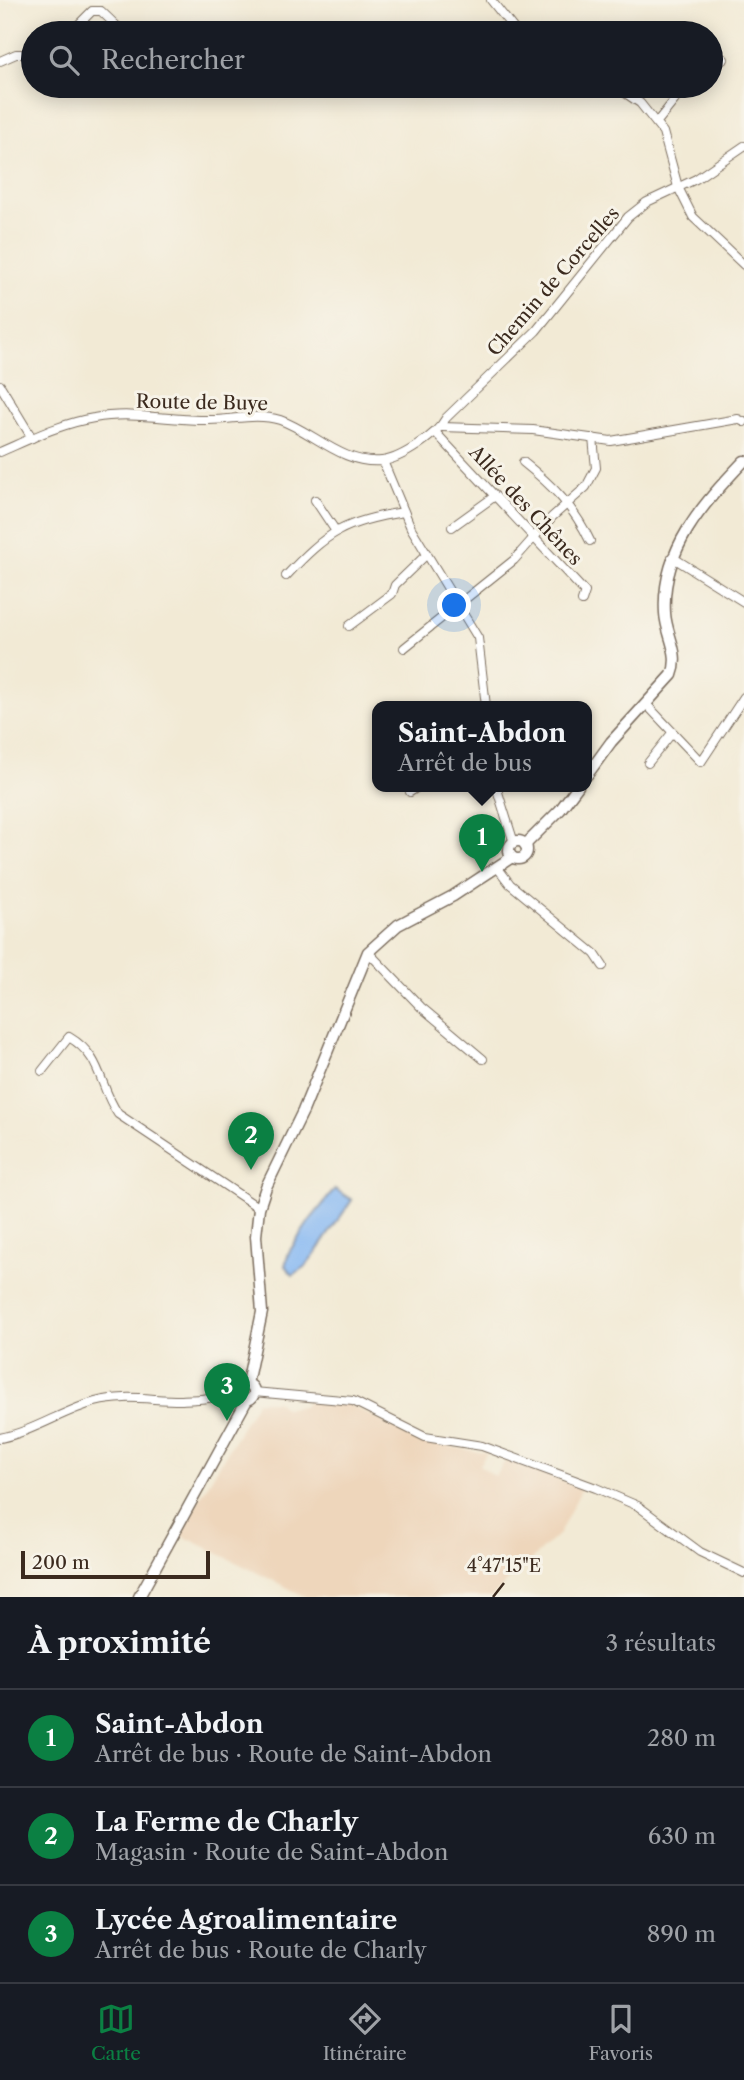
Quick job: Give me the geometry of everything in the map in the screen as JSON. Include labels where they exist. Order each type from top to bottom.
[{"type":"main road","points":[[592,768],[611,742],[672,675],[676,664],[665,616],[665,586],[672,557],[691,521],[744,461]]},
{"type":"main road","points":[[139,1597],[246,1391],[262,1312],[256,1236],[259,1208],[266,1187],[303,1111],[368,952],[398,925],[453,896],[512,857],[509,849],[561,810],[574,792]]},
{"type":"street","points":[[491,0],[508,21]]},
{"type":"street","points":[[82,21],[92,11],[101,11],[111,21]]},
{"type":"street","points":[[0,61],[21,54]]},
{"type":"street","points":[[633,98],[657,122],[669,146],[678,187],[693,217],[744,265]]},
{"type":"street","points":[[657,122],[677,98]]},
{"type":"street","name":"Chemin de Corcelles","points":[[439,430],[446,418],[536,331],[628,217],[647,202],[678,187],[744,146]]},
{"type":"street","points":[[0,385],[32,438]]},
{"type":"street","name":"Route de Buye","points":[[0,452],[32,438],[93,418],[156,417],[207,421],[253,417],[281,421],[344,455],[383,461]]},
{"type":"street","points":[[486,701],[482,649],[404,512],[383,461],[439,430],[533,430],[611,441],[738,419],[744,422]]},
{"type":"street","name":"Allée des Chênes","points":[[439,430],[495,496],[585,592],[582,601]]},
{"type":"street","points":[[404,648],[514,559],[592,478],[597,455],[593,438]]},
{"type":"street","points":[[523,462],[567,502],[590,541]]},
{"type":"street","points":[[452,527],[495,496]]},
{"type":"street","points":[[315,500],[335,530]]},
{"type":"street","points":[[286,576],[335,530],[363,518],[404,512]]},
{"type":"street","points":[[349,626],[392,594],[395,585],[427,554]]},
{"type":"street","points":[[672,557],[744,602]]},
{"type":"street","points":[[647,705],[701,762],[744,697]]},
{"type":"street","points":[[648,764],[672,733]]},
{"type":"street","points":[[498,792],[519,844]]},
{"type":"street","points":[[497,867],[510,884],[595,954],[603,965]]},
{"type":"street","points":[[368,952],[421,1007],[483,1059]]},
{"type":"street","points":[[42,1071],[69,1037],[84,1046],[98,1065],[105,1095],[118,1114],[259,1208]]},
{"type":"street","points":[[0,1438],[29,1432],[81,1406],[121,1397],[179,1400],[211,1397],[227,1390],[353,1401],[425,1437],[482,1446],[638,1506],[684,1542],[744,1573]]},
{"type":"shaded area","points":[[308,1400],[346,1403],[428,1443],[487,1453],[479,1465],[495,1476],[506,1460],[582,1488],[559,1534],[491,1597],[306,1597],[179,1534],[257,1401],[276,1401],[284,1408],[304,1407]]},
{"type":"water","points":[[335,1189],[352,1200],[307,1265],[293,1275],[285,1266],[289,1252]]},
{"type":"place","name":"Saint-Abdon","points":[[482,872]]},
{"type":"place","name":"La Ferme de Charly","points":[[251,1170]]},
{"type":"place","name":"Lycée Agroalimentaire","points":[[227,1421]]}]
